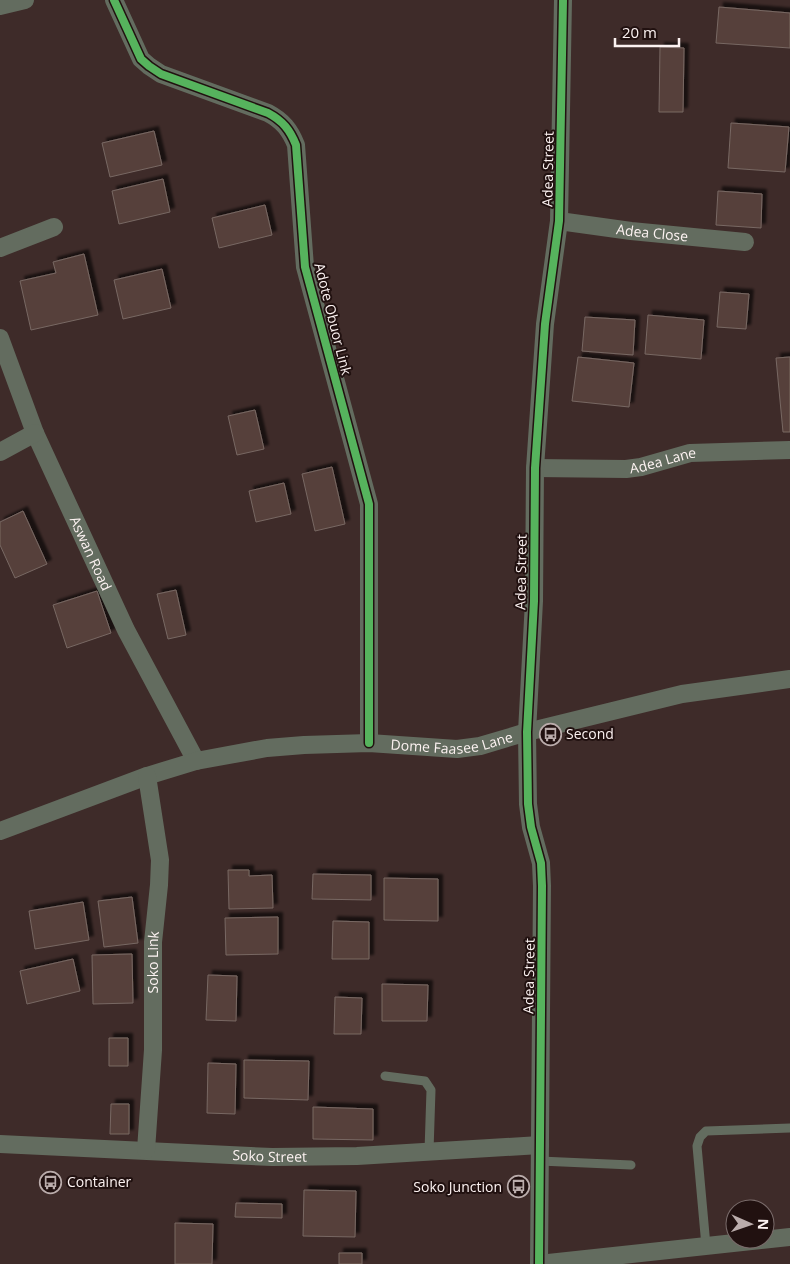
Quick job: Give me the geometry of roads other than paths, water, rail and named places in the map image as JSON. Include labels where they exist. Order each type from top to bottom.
[{"type":"street","points":[[0,6],[25,0]]},
{"type":"street","name":"Adote Obuor Link","points":[[114,0],[142,59],[149,66],[161,74],[268,113],[279,119],[290,131],[296,145],[305,268],[369,504],[370,742]]},
{"type":"street","name":"Adea Street","points":[[539,1264],[542,886],[540,863],[531,827],[528,804],[527,732],[534,601],[535,468],[545,324],[559,221],[563,0]]},
{"type":"street","name":"Adea Close","points":[[559,221],[631,231],[745,242]]},
{"type":"street","points":[[0,248],[54,227]]},
{"type":"street","name":"Aswan Road","points":[[0,338],[35,433],[126,630],[196,761]]},
{"type":"street","points":[[0,452],[35,433]]},
{"type":"street","name":"Adea Lane","points":[[535,468],[626,469],[641,467],[690,453],[790,450]]},
{"type":"street","name":"Dome Faasee Lane","points":[[0,831],[147,776],[196,761],[268,748],[370,742],[457,750],[480,746],[527,732],[682,694],[790,679]]},
{"type":"street","name":"Soko Link","points":[[146,1150],[153,1050],[153,942],[160,860],[147,776]]},
{"type":"street","name":"Soko Street","points":[[0,1144],[281,1157],[357,1156],[429,1151],[540,1153]]},
{"type":"street","points":[[539,1264],[790,1237]]},
{"type":"lane","points":[[386,1076],[426,1081],[431,1090],[429,1151]]},
{"type":"lane","points":[[706,1246],[697,1146],[700,1136],[706,1131],[790,1128]]},
{"type":"lane","points":[[540,1153],[631,1165]]},
{"type":"place","name":"Second","points":[[550,734]]},
{"type":"place","name":"Container","points":[[51,1182]]},
{"type":"place","name":"Soko Junction","points":[[518,1187]]}]
